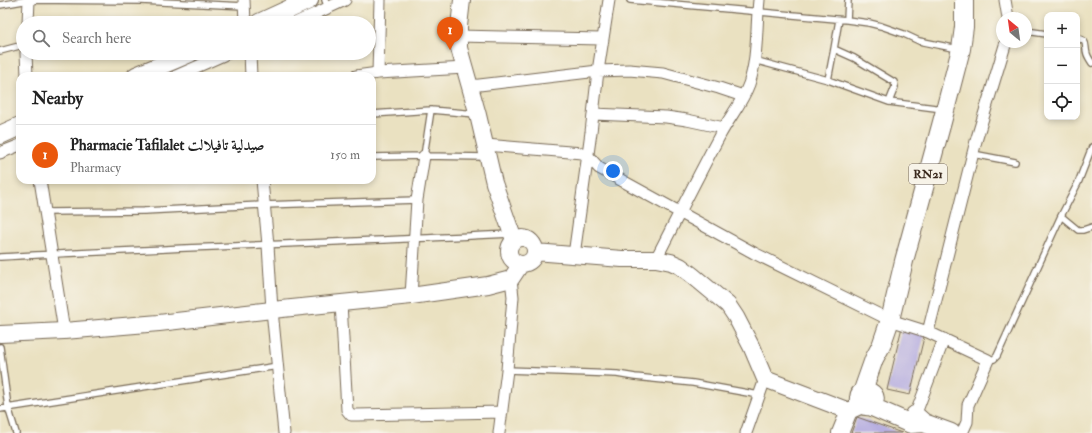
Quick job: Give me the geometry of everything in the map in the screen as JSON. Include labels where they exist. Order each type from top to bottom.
[{"type":"main road","points":[[274,16],[309,0]]},
{"type":"main road","name":"RN21","points":[[866,402],[874,359],[881,346],[890,320],[904,261],[961,49],[964,27],[964,0]]},
{"type":"main road","points":[[145,72],[174,60]]},
{"type":"main road","points":[[0,135],[16,128]]},
{"type":"main road","points":[[866,402],[930,426]]},
{"type":"street","points":[[28,16],[29,0]]},
{"type":"street","points":[[306,16],[326,4],[345,0]]},
{"type":"street","points":[[380,0],[378,73],[465,68]]},
{"type":"street","points":[[462,0],[458,36],[459,48],[471,86],[496,190],[513,237],[509,247],[509,255],[514,262],[525,264],[532,259],[534,247],[524,238],[513,237]]},
{"type":"street","points":[[574,255],[588,156],[602,38],[609,0]]},
{"type":"street","points":[[656,259],[724,128],[744,96],[749,84],[754,60],[759,0]]},
{"type":"street","points":[[1005,0],[1007,12]]},
{"type":"street","points":[[244,3],[245,16]]},
{"type":"street","points":[[458,36],[602,38]]},
{"type":"street","points":[[928,332],[973,154],[1004,48]]},
{"type":"street","points":[[26,60],[27,72]]},
{"type":"street","points":[[185,72],[212,60]]},
{"type":"street","points":[[250,60],[251,72]]},
{"type":"street","points":[[471,86],[598,71],[629,70],[663,72],[744,96]]},
{"type":"street","points":[[593,114],[666,117],[724,128]]},
{"type":"street","points":[[0,153],[16,147]]},
{"type":"street","points":[[487,151],[582,153],[588,156],[599,168],[754,252],[890,320],[928,332],[988,360],[968,405],[967,422],[962,433]]},
{"type":"street","points":[[411,296],[417,200],[424,156]]},
{"type":"street","points":[[41,184],[64,331]]},
{"type":"street","points":[[262,184],[272,310],[284,433]]},
{"type":"street","points":[[534,252],[622,259],[656,259],[671,262],[680,266],[692,275],[728,305],[751,346],[765,379],[746,433]]},
{"type":"street","points":[[499,433],[507,370],[513,297],[512,279],[521,264]]},
{"type":"street","points":[[0,334],[64,331],[159,323],[411,296],[488,285],[512,279]]},
{"type":"street","points":[[341,303],[347,410],[351,414],[502,412]]},
{"type":"street","points":[[930,426],[944,339]]},
{"type":"street","points":[[765,379],[866,402],[840,433]]},
{"type":"lane","points":[[0,5],[29,0],[244,3]]},
{"type":"lane","points":[[630,0],[869,23],[904,34],[919,41],[961,49]]},
{"type":"lane","points":[[847,20],[848,0]]},
{"type":"lane","points":[[828,80],[839,20]]},
{"type":"lane","points":[[1032,32],[1044,34]]},
{"type":"lane","points":[[1080,39],[1086,44],[1087,54],[1092,63]]},
{"type":"lane","points":[[0,51],[16,47]]},
{"type":"lane","points":[[834,49],[854,58],[894,82],[895,87],[889,102]]},
{"type":"lane","points":[[754,60],[828,80],[889,102],[945,110]]},
{"type":"lane","points":[[376,114],[430,110],[478,115]]},
{"type":"lane","points":[[424,156],[430,110]]},
{"type":"lane","points":[[988,360],[994,359],[997,356],[1061,216],[1078,183],[1092,147]]},
{"type":"lane","points":[[376,157],[424,156],[487,151]]},
{"type":"lane","points":[[973,154],[1015,162]]},
{"type":"lane","points":[[46,212],[144,211],[263,205],[417,200]]},
{"type":"lane","points":[[1061,216],[1078,230],[1092,227]]},
{"type":"lane","points":[[0,257],[170,248],[513,237]]},
{"type":"lane","points":[[0,347],[8,407],[16,433]]},
{"type":"lane","points":[[0,409],[278,366]]},
{"type":"lane","points":[[507,370],[617,374],[693,383],[759,395]]},
{"type":"building","points":[[902,327],[925,333],[910,395],[887,390]]},
{"type":"building","points":[[857,417],[902,433],[851,433]]},
{"type":"place","name":"Pharmacie Tafilalet صيدلية تافيلالت","points":[[450,50]]}]
